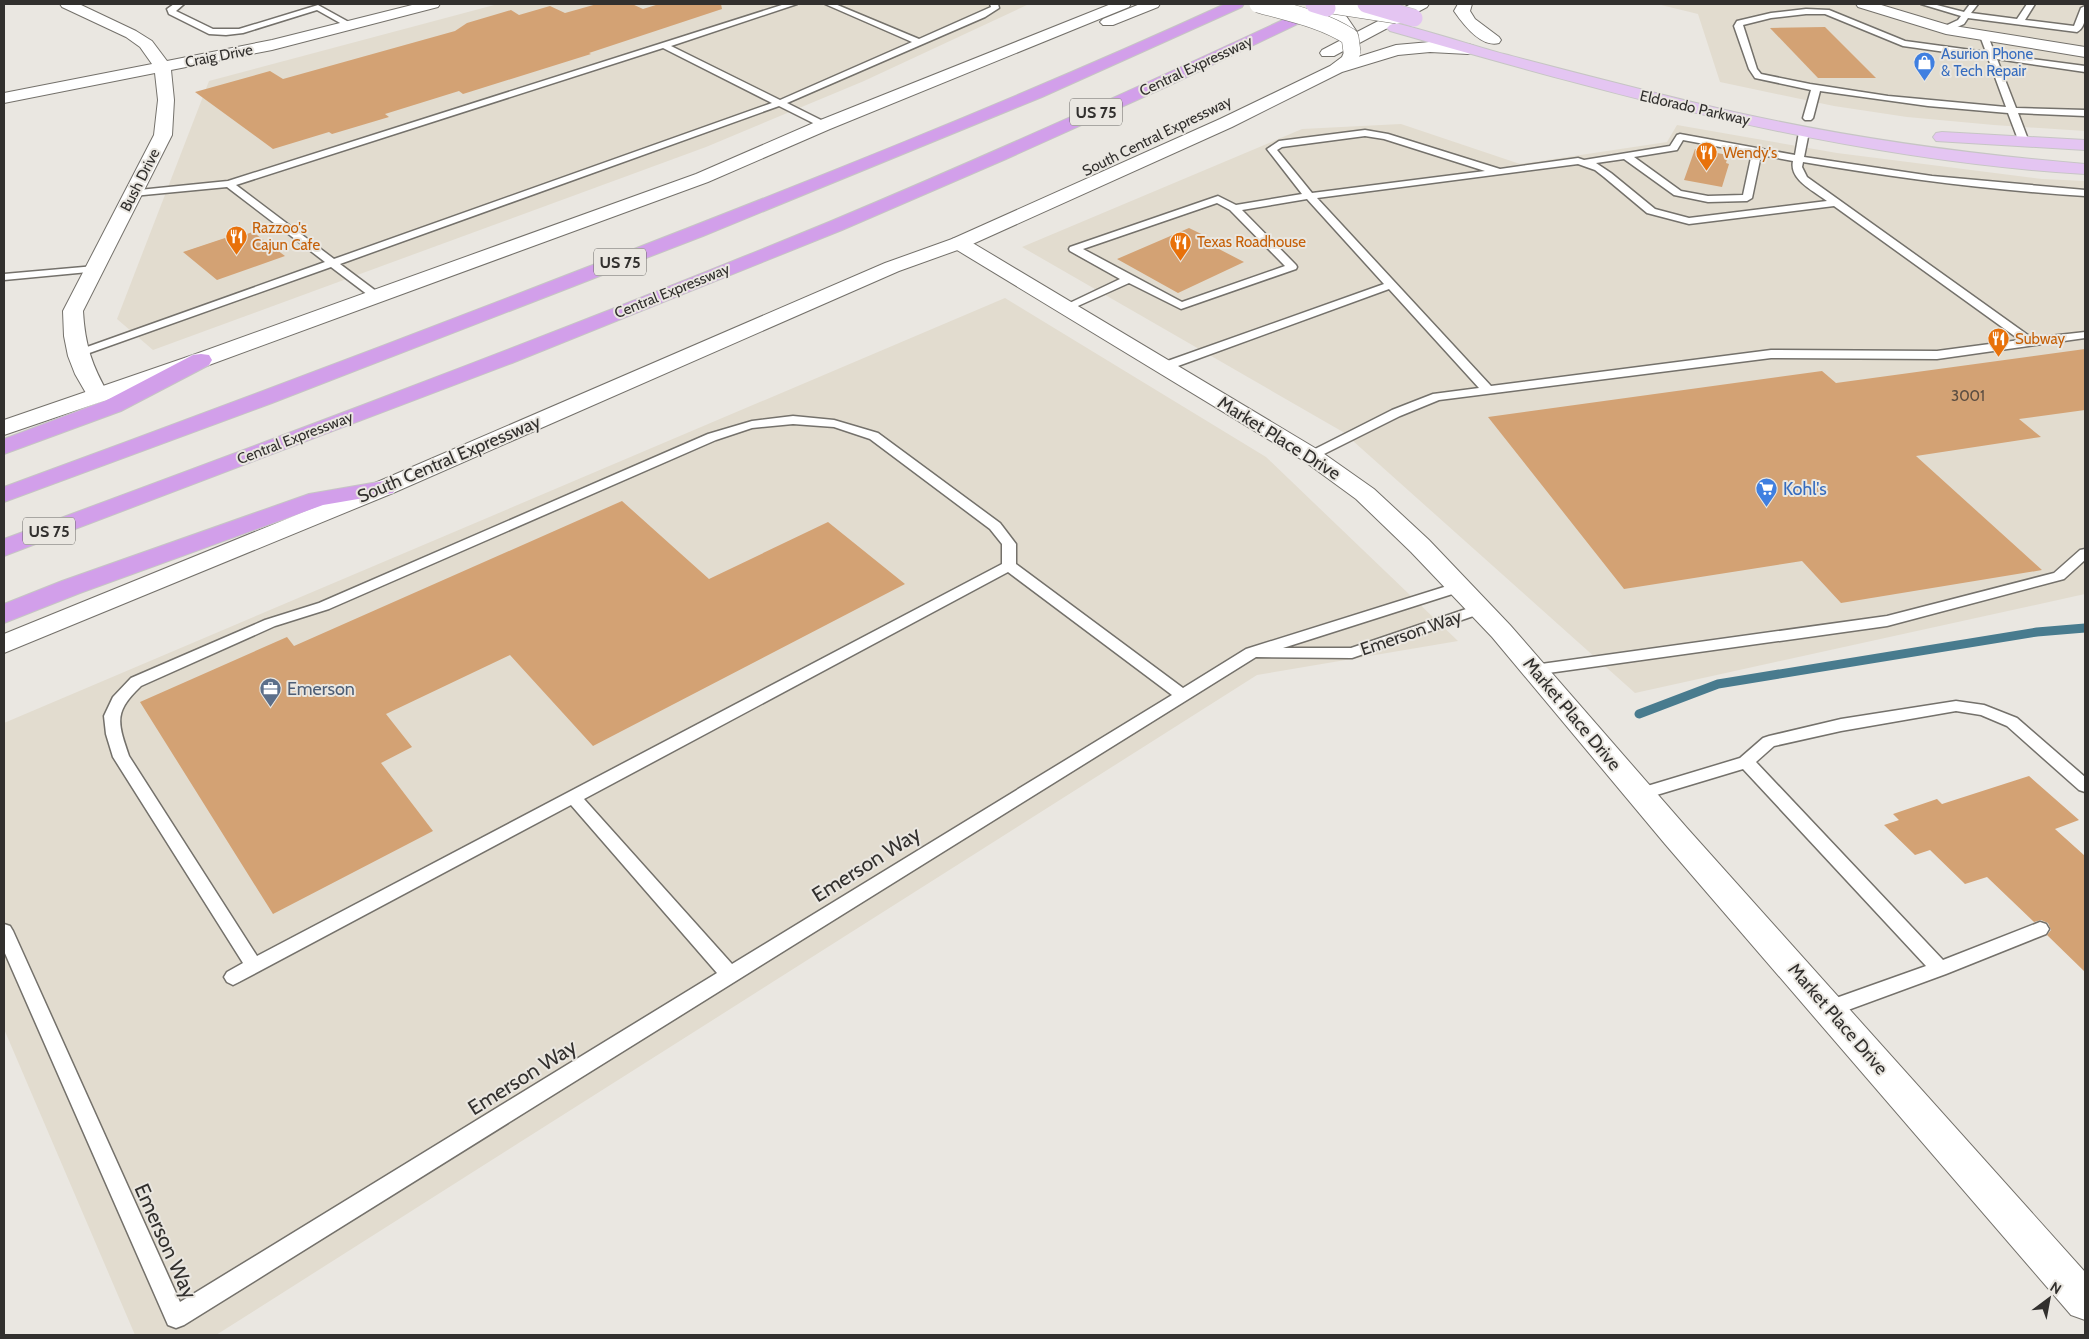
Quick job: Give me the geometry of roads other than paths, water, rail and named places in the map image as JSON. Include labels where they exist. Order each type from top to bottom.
[{"type":"highway","name":"US 75","points":[[4,495],[487,314],[769,202],[1061,82],[1237,4]]},
{"type":"highway","name":"Central Expressway","points":[[4,548],[379,406],[786,246],[1063,127],[1328,5]]},
{"type":"highway","points":[[4,447],[113,406],[201,360]]},
{"type":"highway","points":[[4,614],[71,587],[318,499],[384,488]]},
{"type":"main road","name":"Craig Drive","points":[[4,98],[272,45],[433,4]]},
{"type":"main road","points":[[4,428],[201,360],[702,178],[824,125],[1124,4]]},
{"type":"main road","points":[[702,178],[739,170],[848,129],[1153,4]]},
{"type":"main road","points":[[1258,4],[1333,27],[1351,44]]},
{"type":"main road","points":[[1465,4],[1462,10],[1466,18],[1493,40]]},
{"type":"main road","points":[[1862,4],[1946,29],[2085,52]]},
{"type":"main road","points":[[76,5],[146,44],[163,67]]},
{"type":"main road","points":[[1328,5],[1349,30],[1351,44],[1348,59],[1336,69]]},
{"type":"main road","points":[[1328,5],[1418,11]]},
{"type":"main road","name":"Eldorado Parkway","points":[[1328,5],[1364,11],[1418,11],[1439,25]]},
{"type":"main road","name":"Eldorado Parkway","points":[[1364,11],[1395,28],[1636,95],[1806,125],[1963,157],[2031,165],[2085,168]]},
{"type":"main road","points":[[1314,60],[1418,11]]},
{"type":"main road","points":[[1456,30],[1510,44]]},
{"type":"main road","points":[[1336,69],[1396,50],[1430,48],[1468,49]]},
{"type":"main road","name":"Eldorado Parkway","points":[[1590,65],[1806,125],[1908,133]]},
{"type":"main road","name":"Bush Drive","points":[[98,396],[83,370],[77,354],[74,343],[73,312],[163,135],[166,100],[163,67]]},
{"type":"main road","name":"South Central Expressway","points":[[4,644],[384,488],[892,267],[959,243],[1226,123],[1336,69]]},
{"type":"main road","name":"South Central Expressway","points":[[892,267],[922,243],[1101,163],[1188,121]]},
{"type":"main road","points":[[1806,125],[1814,130],[1837,130],[1974,147],[2018,149],[2085,145]]},
{"type":"main road","points":[[1927,136],[2085,145]]},
{"type":"main road","name":"Market Place Drive","points":[[959,243],[1312,456],[1365,494],[1420,546],[1480,609],[1828,1009],[2085,1300]]},
{"type":"lane","points":[[180,4],[171,9],[172,12],[212,32],[240,31],[328,4]]},
{"type":"lane","points":[[133,193],[229,184],[793,4]]},
{"type":"lane","points":[[829,4],[919,42]]},
{"type":"lane","points":[[77,354],[780,103],[995,8],[994,4]]},
{"type":"lane","points":[[1925,4],[1965,15],[2077,29],[2085,8]]},
{"type":"lane","points":[[1946,29],[1961,22],[1974,4]]},
{"type":"lane","points":[[2019,22],[2031,4]]},
{"type":"lane","points":[[318,7],[352,26]]},
{"type":"lane","points":[[2085,69],[1992,57],[1894,40],[1826,12],[1807,12],[1757,18],[1740,23],[1738,26],[1753,69],[1758,76],[1771,80],[1816,89],[1962,107],[2085,113]]},
{"type":"lane","points":[[1984,36],[2024,142]]},
{"type":"lane","points":[[663,45],[824,125]]},
{"type":"lane","points":[[1816,89],[1798,160],[1797,167],[1802,179],[2030,342]]},
{"type":"lane","points":[[1488,390],[1309,196],[1272,149],[1279,144],[1365,133],[1385,136],[1499,172]]},
{"type":"lane","points":[[1234,208],[1309,196],[1626,156],[1674,148],[1680,137],[1798,160],[1940,181],[2016,190],[2085,193]]},
{"type":"lane","points":[[1626,156],[1678,193],[1708,198],[1748,198],[1757,152]]},
{"type":"lane","points":[[1587,162],[1600,168],[1650,210],[1665,216],[1689,221],[1836,203]]},
{"type":"lane","points":[[229,184],[376,296]]},
{"type":"lane","points":[[1218,200],[1234,208],[1292,267],[1181,306],[1074,249],[1218,200]]},
{"type":"lane","points":[[4,277],[95,269]]},
{"type":"lane","points":[[1065,308],[1129,279]]},
{"type":"lane","points":[[1163,367],[1391,285]]},
{"type":"lane","points":[[1312,456],[1396,413],[1437,397],[1771,354],[1937,355],[2085,335]]},
{"type":"lane","points":[[254,966],[121,756],[111,729],[112,714],[121,696],[136,682],[270,623],[324,606],[736,427],[762,422],[791,420],[822,422],[853,427],[874,436],[1001,532],[1011,546],[1009,566]]},
{"type":"lane","points":[[1534,670],[1887,621],[2059,576],[2085,554]]},
{"type":"lane","points":[[1009,566],[1182,696]]},
{"type":"lane","points":[[233,977],[1009,566]]},
{"type":"lane","name":"Emerson Way","points":[[4,931],[176,1318],[1251,653],[1460,587]]},
{"type":"lane","name":"Emerson Way","points":[[1251,653],[1352,653],[1480,609]]},
{"type":"lane","points":[[1640,794],[1746,762],[1769,742],[1841,725],[1956,706],[1984,710],[2012,722],[2085,786]]},
{"type":"lane","points":[[1746,762],[1940,969]]},
{"type":"lane","points":[[573,797],[730,975]]},
{"type":"lane","points":[[1828,1009],[1940,969],[2040,929]]},
{"type":"waterway","points":[[1639,714],[1718,684],[2037,632],[2085,628]]},
{"type":"place","name":"Asurion Phone & Tech Repair","points":[[1925,82]]},
{"type":"place","name":"Wendy's","points":[[1707,172]]},
{"type":"place","name":"Razzoo's Cajun Cafe","points":[[236,256]]},
{"type":"place","name":"Texas Roadhouse","points":[[1181,261]]},
{"type":"place","name":"Subway","points":[[1999,358]]},
{"type":"place","name":"Kohl's","points":[[1767,508]]},
{"type":"place","name":"Emerson","points":[[271,708]]}]
